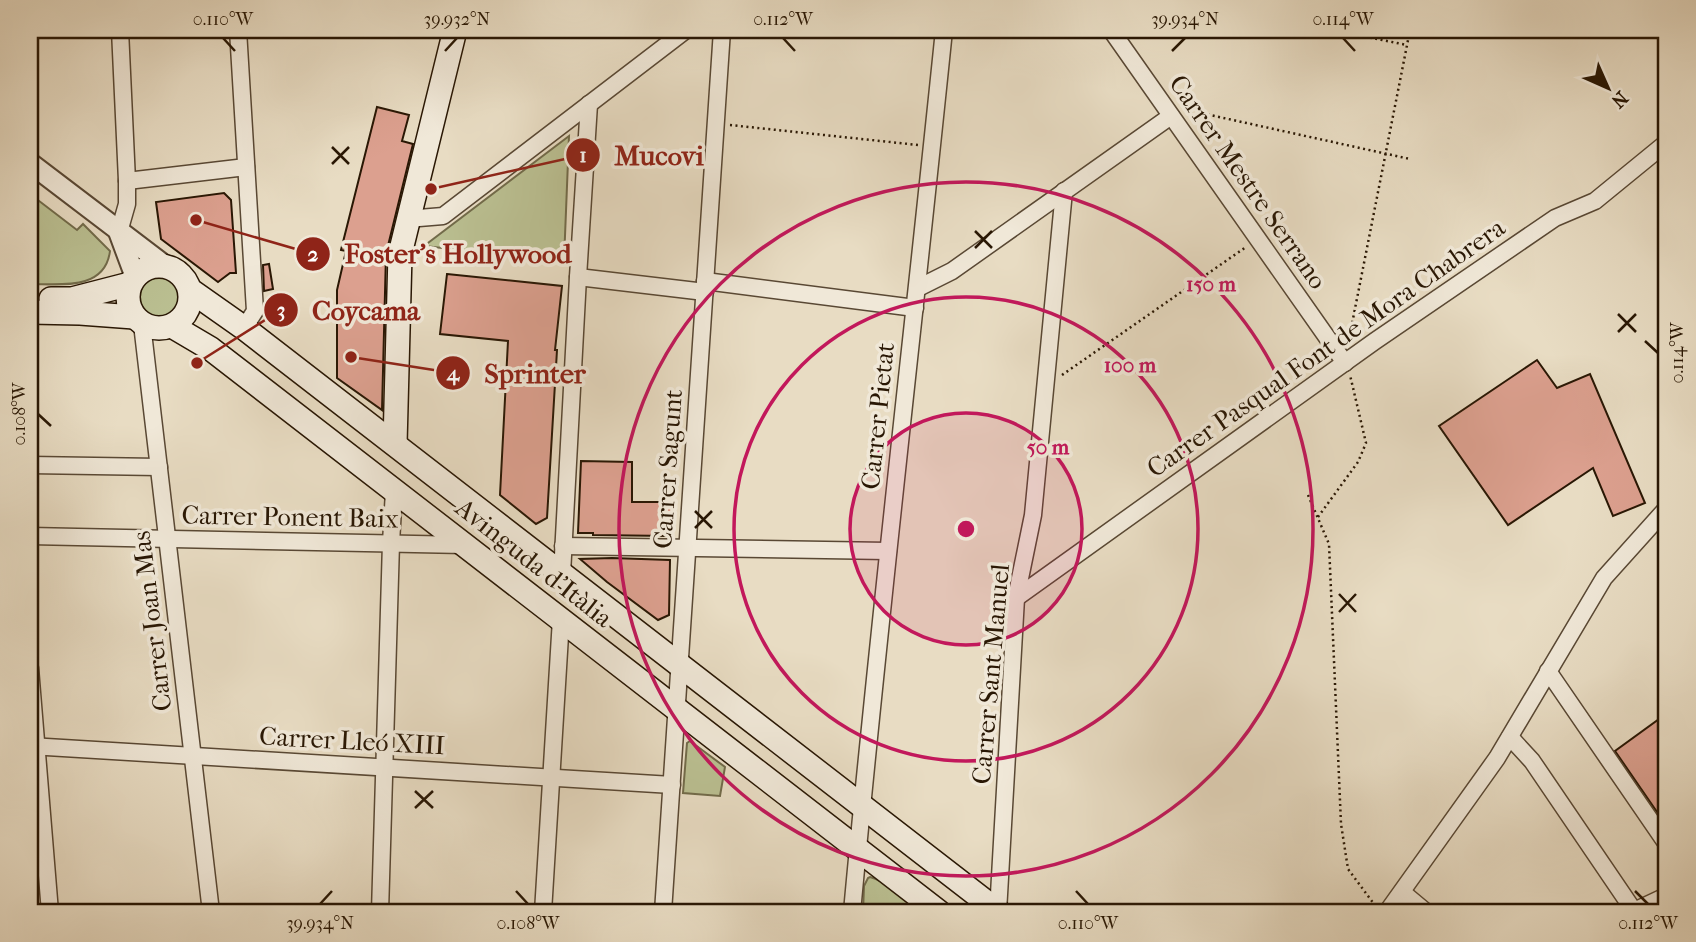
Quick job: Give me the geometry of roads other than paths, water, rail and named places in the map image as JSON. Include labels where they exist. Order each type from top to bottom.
[{"type":"main road","points":[[395,444],[400,254],[455,30]]},
{"type":"main road","points":[[30,299],[72,299],[133,280],[144,270],[164,265],[181,273],[187,281],[191,301],[181,320],[162,328],[152,328],[138,320],[80,313],[30,312]]},
{"type":"main road","points":[[133,280],[128,301],[138,320]]},
{"type":"main road","name":"Avinguda d'Itàlia","points":[[190,290],[395,444],[999,912]]},
{"type":"main road","name":"Avinguda d'Itàlia","points":[[172,326],[211,349],[939,912]]},
{"type":"street","points":[[120,30],[127,204],[119,232],[133,280]]},
{"type":"street","points":[[238,30],[255,310],[244,328]]},
{"type":"street","points":[[407,219],[443,216],[686,30]]},
{"type":"street","name":"Carrer Sagunt","points":[[663,912],[722,30]]},
{"type":"street","name":"Carrer Pietat","points":[[863,807],[944,30]]},
{"type":"street","name":"Carrer Mestre Serrano","points":[[1111,30],[1345,363]]},
{"type":"street","points":[[562,574],[589,104]]},
{"type":"street","points":[[918,288],[952,271],[1171,116]]},
{"type":"street","name":"Carrer Pasqual Font de Mora Chabrera","points":[[1016,598],[1345,363],[1555,219],[1595,201],[1666,143]]},
{"type":"street","points":[[30,163],[164,265]]},
{"type":"street","points":[[127,181],[246,167]]},
{"type":"street","name":"Carrer Sant Manuel","points":[[999,912],[1016,598],[1034,514],[1064,191]]},
{"type":"street","points":[[578,277],[915,308]]},
{"type":"street","name":"Carrer Joan Mas","points":[[138,320],[159,467],[211,912]]},
{"type":"street","points":[[30,465],[159,467]]},
{"type":"street","points":[[380,912],[394,491]]},
{"type":"street","points":[[1387,912],[1497,758],[1604,578],[1666,509]]},
{"type":"street","name":"Carrer Ponent Baix","points":[[30,536],[464,545]]},
{"type":"street","points":[[563,546],[888,551]]},
{"type":"street","points":[[543,912],[561,620]]},
{"type":"street","points":[[30,668],[33,746],[50,912]]},
{"type":"street","points":[[1548,671],[1666,842]]},
{"type":"street","points":[[1510,737],[1532,761],[1633,912],[1666,896]]},
{"type":"street","name":"Carrer Lleó XIII","points":[[33,746],[672,785]]},
{"type":"street","points":[[852,912],[863,807]]},
{"type":"street","points":[[1402,891],[1426,912]]},
{"type":"place","name":"Mucovi","points":[[431,189]]},
{"type":"place","name":"Foster's Hollywood","points":[[196,220]]},
{"type":"place","name":"Sprinter","points":[[351,357]]},
{"type":"place","name":"Coycama","points":[[197,363]]}]
